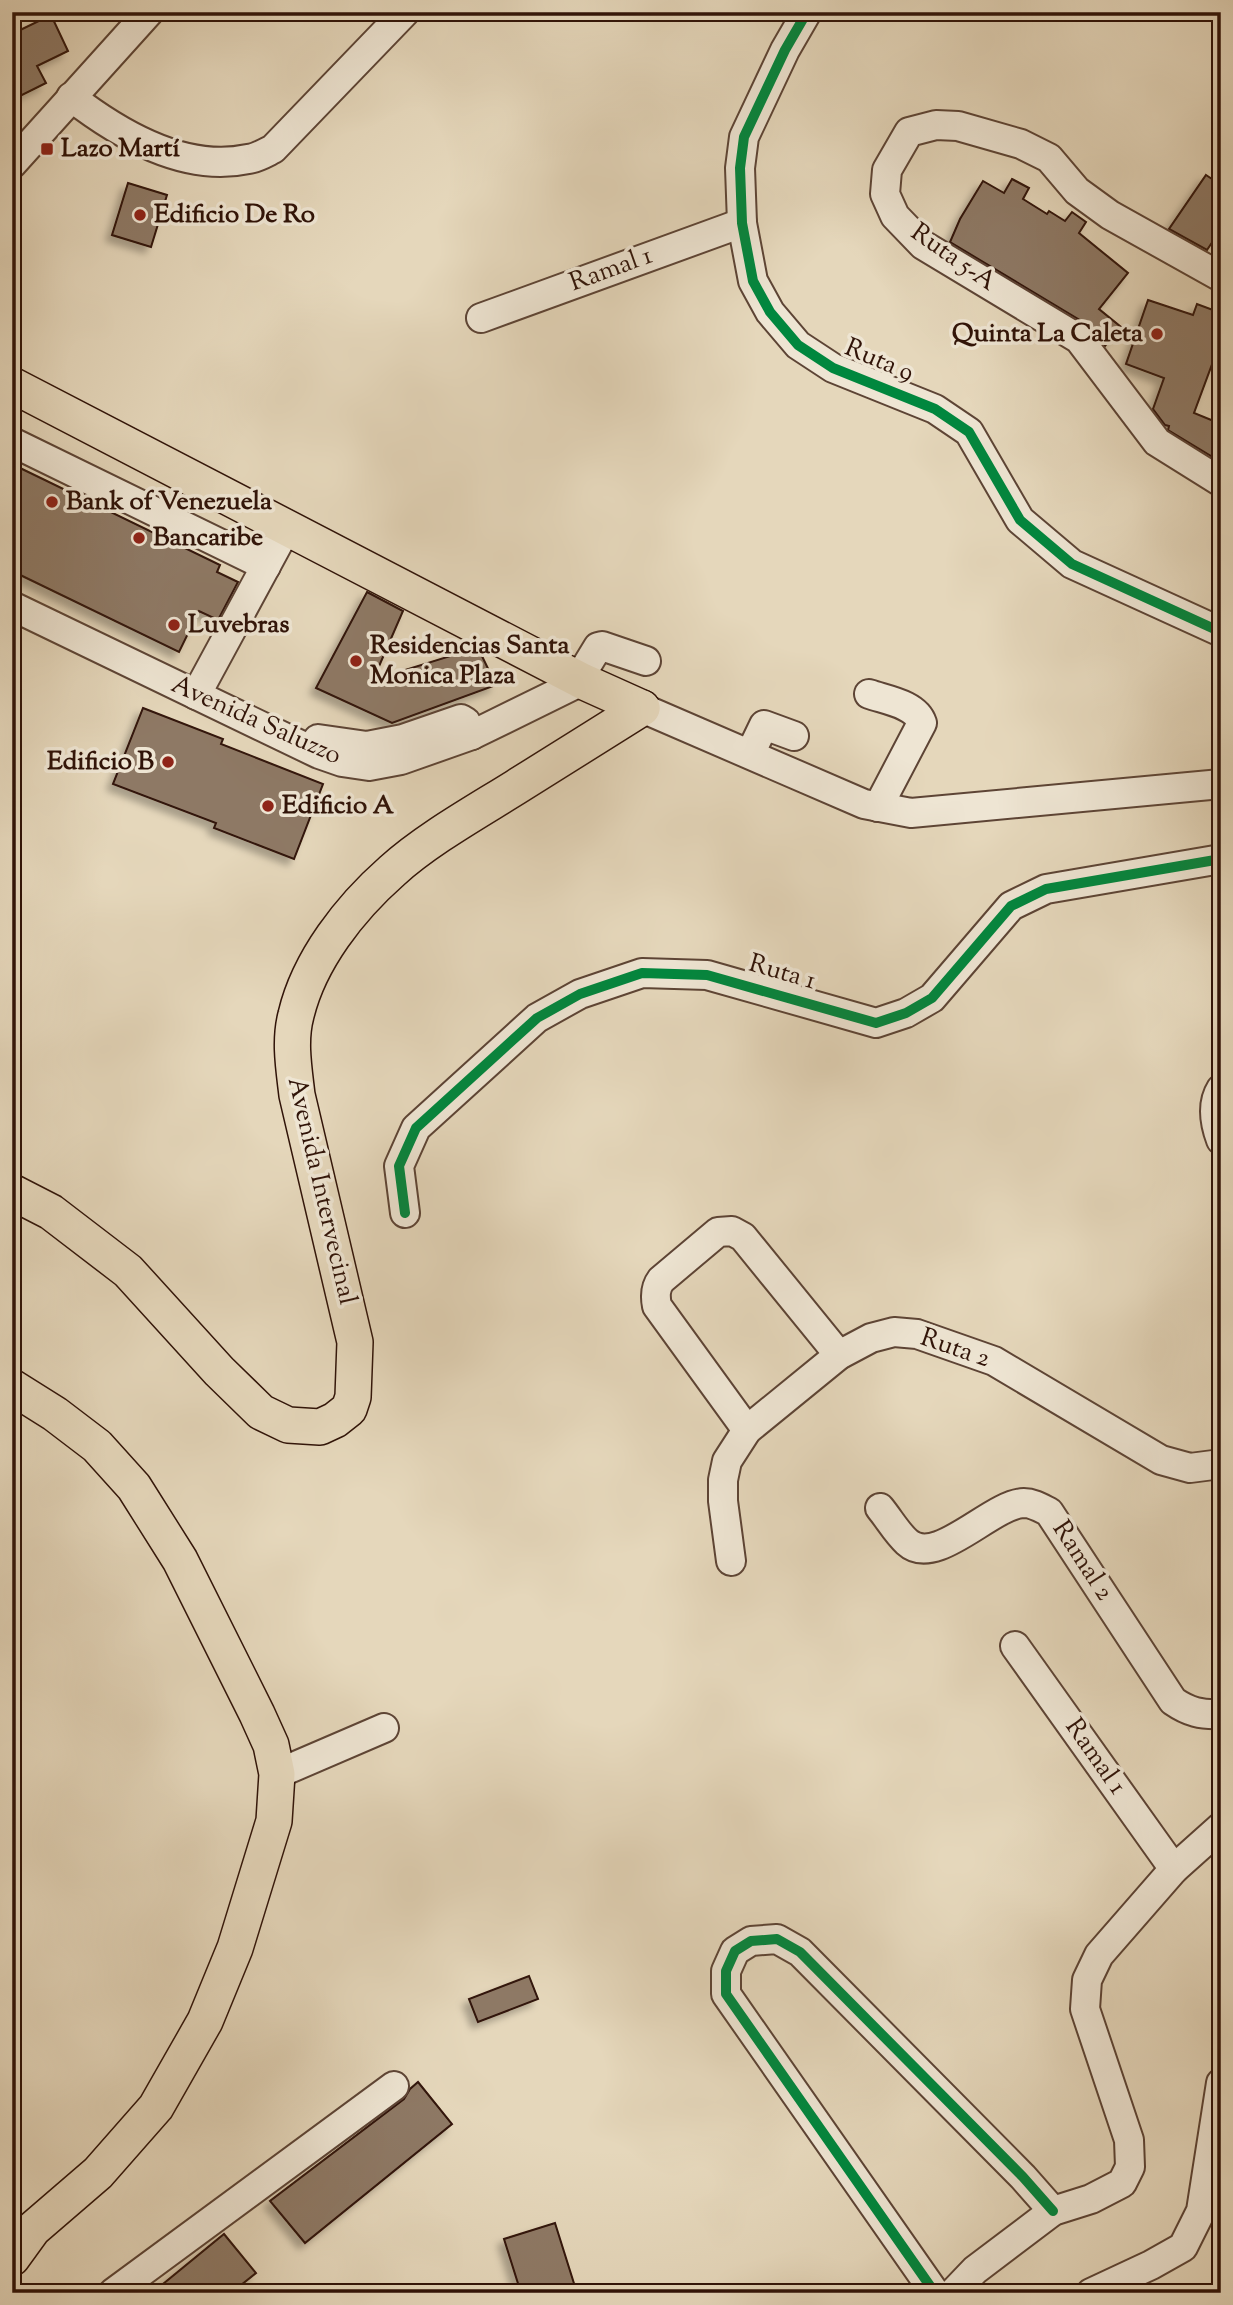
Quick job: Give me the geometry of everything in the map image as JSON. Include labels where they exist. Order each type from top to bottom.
[{"type":"main road","points":[[12,385],[582,681],[642,708]]},
{"type":"main road","name":"Avenida Intervecinal","points":[[12,1192],[51,1212],[128,1271],[219,1371],[261,1412],[288,1425],[320,1427],[335,1420],[349,1409],[353,1397],[355,1342],[297,1095],[292,1056],[295,1017],[309,976],[354,910],[393,870],[454,826],[642,708]]},
{"type":"main road","points":[[12,1387],[55,1414],[97,1446],[134,1487],[180,1560],[271,1745],[277,1774],[274,1821],[235,1948],[205,2021],[156,2107],[98,2174],[33,2229],[12,2258]]},
{"type":"street","points":[[12,164],[149,12]]},
{"type":"street","points":[[71,97],[107,123],[166,152],[225,161],[250,159],[273,149],[405,12]]},
{"type":"street","name":"Ruta 9","points":[[807,12],[785,50],[744,137],[740,168],[742,223],[754,281],[770,312],[797,345],[833,368],[935,409],[969,432],[1020,520],[1072,565],[1221,632]]},
{"type":"street","name":"Ruta 5-A","points":[[1221,277],[1110,215],[1077,191],[1049,158],[1021,144],[991,134],[936,125],[909,132],[887,170],[885,194],[895,216],[923,245],[1079,339],[1157,442],[1221,482]]},
{"type":"street","name":"Ramal 1","points":[[481,318],[742,223]]},
{"type":"street","points":[[12,442],[266,566]]},
{"type":"street","points":[[196,695],[287,527]]},
{"type":"street","name":"Avenida Saluzzo","points":[[12,607],[319,754],[342,762],[369,766],[401,760],[472,736],[582,681]]},
{"type":"street","points":[[582,681],[587,665],[598,647],[646,661]]},
{"type":"street","points":[[869,694],[914,710],[922,723],[878,807]]},
{"type":"street","points":[[642,708],[864,804],[911,813],[1221,784]]},
{"type":"street","points":[[318,738],[367,746],[403,739],[461,719],[466,722],[472,736]]},
{"type":"street","points":[[750,754],[764,725],[794,736]]},
{"type":"street","name":"Ruta 1","points":[[405,1213],[399,1166],[416,1128],[537,1018],[580,994],[642,973],[707,975],[876,1023],[906,1013],[932,998],[1012,906],[1046,889],[1221,859]]},
{"type":"street","points":[[1221,1089],[1216,1096],[1214,1122],[1221,1140]]},
{"type":"street","points":[[747,1430],[657,1306],[657,1285],[660,1280],[718,1232],[732,1231],[743,1237],[839,1356]]},
{"type":"street","name":"Ruta 2","points":[[731,1561],[723,1480],[727,1461],[747,1430],[839,1356],[871,1338],[894,1332],[917,1334],[994,1361],[1161,1460],[1190,1468],[1221,1464]]},
{"type":"street","name":"Ramal 2","points":[[880,1508],[907,1543],[922,1549],[939,1546],[1010,1506],[1024,1503],[1049,1512],[1173,1701],[1187,1711],[1206,1715],[1221,1714]]},
{"type":"street","name":"Ramal 1","points":[[1015,1646],[1174,1869]]},
{"type":"street","points":[[277,1774],[384,1728]]},
{"type":"street","points":[[953,2293],[975,2270],[1053,2211],[1106,2193],[1122,2183],[1130,2167],[1129,2140],[1085,2009],[1087,1980],[1099,1955],[1174,1869],[1221,1827]]},
{"type":"street","points":[[934,2293],[726,1994],[726,1971],[735,1951],[751,1941],[777,1939],[800,1952],[1023,2176],[1053,2211]]},
{"type":"street","points":[[1091,2293],[1152,2265],[1183,2246],[1201,2211],[1221,2083]]},
{"type":"street","points":[[113,2293],[394,2086]]},
{"type":"building","points":[[51,15],[68,51],[37,66],[46,83],[12,100],[12,34]]},
{"type":"building","points":[[1206,175],[1221,185],[1221,229],[1207,250],[1169,229]]},
{"type":"building","points":[[1012,179],[1029,188],[1023,199],[1047,214],[1049,211],[1065,221],[1072,212],[1086,222],[1079,233],[1128,273],[1099,309],[1121,327],[1105,346],[1088,325],[950,242],[960,219],[983,181],[1004,193]]},
{"type":"building","name":"Edificio De Ro","points":[[128,183],[167,195],[151,247],[112,235]]},
{"type":"building","points":[[1148,300],[1193,315],[1197,304],[1221,313],[1221,340],[1194,413],[1221,424],[1221,462],[1168,430],[1169,426],[1165,425],[1153,409],[1164,378],[1126,364]]},
{"type":"building","points":[[18,467],[220,565],[217,572],[238,582],[218,620],[199,611],[179,652],[12,571],[12,479]]},
{"type":"building","name":"Residencias Santa Monica Plaza","points":[[367,592],[403,611],[373,680],[476,648],[496,685],[392,723],[316,688]]},
{"type":"building","points":[[143,708],[223,739],[221,744],[323,784],[294,859],[214,828],[216,823],[113,784]]},
{"type":"building","points":[[529,1976],[538,1999],[478,2022],[469,1999]]},
{"type":"building","points":[[418,2082],[452,2124],[305,2243],[270,2201],[404,2099]]},
{"type":"building","points":[[555,2223],[577,2293],[521,2293],[504,2239]]},
{"type":"building","points":[[224,2234],[256,2273],[231,2293],[152,2293]]},
{"type":"cycle path","points":[[807,12],[785,50],[744,137],[740,168],[742,223],[753,281],[770,312],[798,345],[833,368],[935,409],[969,432],[1020,520],[1072,564],[1221,632]]},
{"type":"cycle path","points":[[405,1213],[399,1166],[416,1128],[537,1018],[580,994],[642,973],[707,975],[876,1023],[906,1013],[932,998],[1011,906],[1046,889],[1221,859]]},
{"type":"cycle path","points":[[935,2293],[726,1994],[726,1971],[735,1951],[751,1941],[777,1939],[800,1952],[1023,2177],[1053,2211]]},
{"type":"place","name":"Lazo Martí","points":[[47,149]]},
{"type":"place","name":"Edificio De Ro","points":[[140,215]]},
{"type":"place","name":"Quinta La Caleta","points":[[1157,334]]},
{"type":"place","name":"Bank of Venezuela","points":[[52,502]]},
{"type":"place","name":"Bancaribe","points":[[139,538]]},
{"type":"place","name":"Luvebras","points":[[174,625]]},
{"type":"place","name":"Residencias Santa Monica Plaza","points":[[356,661]]},
{"type":"place","name":"Edificio B","points":[[168,762]]},
{"type":"place","name":"Edificio A","points":[[268,806]]}]
